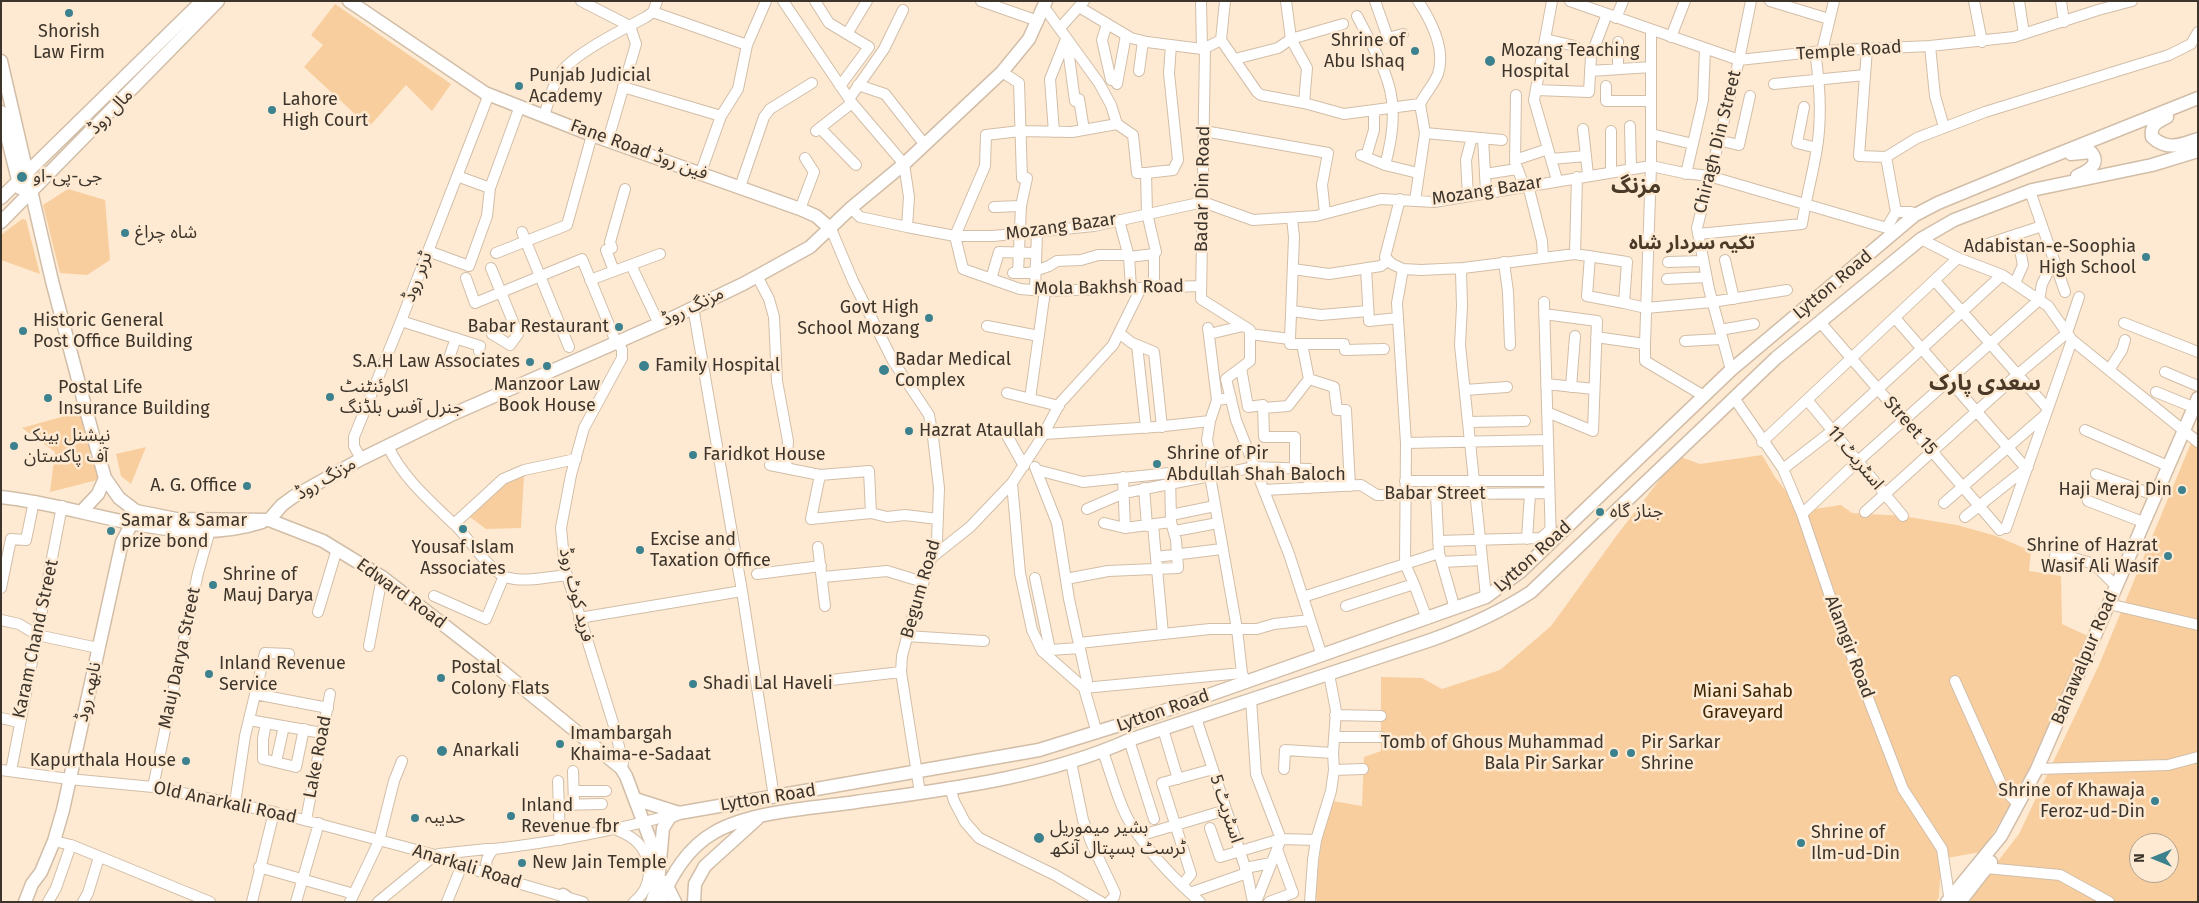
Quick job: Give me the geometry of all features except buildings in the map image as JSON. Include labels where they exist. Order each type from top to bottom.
[{"type":"main road","name":"مال روڈ","points":[[1,198],[19,183],[202,1]]},
{"type":"main road","name":"مال روڈ","points":[[1,222],[218,1]]},
{"type":"main road","name":"Fane Road فین روڈ","points":[[349,1],[489,94],[592,135],[701,172],[800,209],[816,216],[831,228]]},
{"type":"main road","name":"مزنگ روڈ","points":[[269,520],[282,505],[293,497],[361,459],[452,415],[659,324],[757,276],[810,247],[851,208],[925,145],[1002,72],[1029,39],[1045,4]]},
{"type":"main road","points":[[1,61],[28,173],[27,196]]},
{"type":"main road","name":"Lytton Road","points":[[679,813],[1039,750],[1097,733],[1244,678],[1322,656],[1486,597],[1506,584],[1551,536],[1731,370],[1892,229],[1938,203],[2198,98]]},
{"type":"main road","points":[[2179,105],[2169,117],[2154,125],[2152,137],[2160,144],[2172,146],[2198,139]]},
{"type":"main road","points":[[1,112],[19,183],[27,196],[105,478],[119,498],[136,511],[176,519],[269,520]]},
{"type":"main road","name":"Lytton Road","points":[[660,902],[675,871],[687,854],[699,843],[730,825],[777,814],[920,793],[1038,772],[1102,752],[1129,740],[1477,623],[1514,603],[1551,575],[1776,358],[1921,239],[1954,220],[2031,190],[2152,165],[2198,151]]},
{"type":"main road","points":[[2023,168],[2076,153],[2091,152],[2094,156],[2095,162],[2090,170],[2031,190]]},
{"type":"main road","name":"Bahawalpur Road","points":[[1952,900],[1986,868],[2008,839],[2117,606],[2191,436],[2197,408]]},
{"type":"main road","name":"Bahawalpur Road","points":[[1952,900],[2001,836],[2040,769],[2154,496],[2168,466],[2191,436]]},
{"type":"main road","points":[[81,512],[98,494],[105,478]]},
{"type":"main road","points":[[1,497],[62,506],[132,525],[165,529],[240,529],[269,520]]},
{"type":"main road","name":"نابھہ روڈ","points":[[25,902],[32,884],[41,872],[54,841],[63,810],[122,542],[132,525],[136,511]]},
{"type":"main road","name":"Edward Road","points":[[269,520],[323,541],[382,577],[498,667],[624,772]]},
{"type":"main road","points":[[1471,603],[1477,623]]},
{"type":"main road","points":[[624,772],[660,866],[666,887],[675,902]]},
{"type":"main road","points":[[635,799],[679,813]]},
{"type":"main road","points":[[652,902],[658,883],[663,828],[670,817],[679,813]]},
{"type":"main road","points":[[694,902],[695,884],[705,866],[759,818]]},
{"type":"main road","name":"نابھہ روڈ","points":[[32,902],[39,886],[41,872]]},
{"type":"street","points":[[581,1],[630,26],[636,44],[608,140]]},
{"type":"street","points":[[544,115],[563,70],[592,48],[652,12],[657,1]]},
{"type":"street","points":[[701,172],[721,116],[738,89],[747,45],[766,1]]},
{"type":"street","points":[[783,1],[850,101],[904,164],[909,197],[907,227]]},
{"type":"street","points":[[815,1],[829,23],[869,47],[840,86]]},
{"type":"street","points":[[823,11],[829,1]]},
{"type":"street","points":[[847,34],[867,1]]},
{"type":"street","points":[[1060,28],[1081,4],[1107,24],[1126,35],[1142,41],[1202,49],[1201,1]]},
{"type":"street","points":[[1224,1],[1221,40],[1261,95],[1304,103],[1344,114],[1420,104]]},
{"type":"street","points":[[1286,1],[1291,39],[1307,68],[1304,103]]},
{"type":"street","points":[[1375,1],[1388,38],[1403,34]]},
{"type":"street","points":[[1414,201],[1425,133],[1420,104],[1438,74],[1440,52],[1436,34],[1418,1]]},
{"type":"street","points":[[1552,1],[1534,100],[1557,180]]},
{"type":"street","name":"Temple Road","points":[[1570,1],[1739,60],[1818,52],[1930,46],[2014,38],[2098,10],[2132,1]]},
{"type":"street","points":[[1536,90],[1589,92],[1591,56],[1611,16],[1623,1]]},
{"type":"street","points":[[1671,37],[1685,1]]},
{"type":"street","name":"Chiragh Din Street","points":[[1731,370],[1712,302],[1697,228],[1739,60],[1751,1]]},
{"type":"street","points":[[1770,1],[1829,19]]},
{"type":"street","points":[[1698,234],[1802,224],[1817,148],[1820,119],[1818,52],[1834,1]]},
{"type":"street","points":[[1974,1],[1982,42]]},
{"type":"street","points":[[2019,1],[2024,34]]},
{"type":"street","points":[[2061,1],[2064,22]]},
{"type":"street","points":[[985,2],[1038,21]]},
{"type":"street","points":[[1045,4],[1066,39],[1098,83],[1111,105],[1117,124],[1133,135],[1137,173],[1173,170],[1178,160],[1169,73],[1171,45]]},
{"type":"street","points":[[856,164],[818,130],[850,101],[858,85],[884,49],[903,10]]},
{"type":"street","points":[[652,12],[747,45]]},
{"type":"street","points":[[1357,16],[1387,72],[1394,107],[1393,138],[1385,165]]},
{"type":"street","points":[[1107,24],[1102,40],[1114,82],[1126,35]]},
{"type":"street","points":[[1235,58],[1278,48],[1291,39],[1343,24]]},
{"type":"street","points":[[1651,30],[1651,166],[1645,360],[1704,396]]},
{"type":"street","points":[[1867,49],[1859,156],[1886,157],[1917,138],[1985,112],[2169,55],[2191,44],[2198,32]]},
{"type":"street","points":[[1066,39],[1075,100],[1079,99],[1084,130]]},
{"type":"street","points":[[1054,132],[1050,79],[1066,39]]},
{"type":"street","points":[[1545,39],[1575,46]]},
{"type":"street","name":"Badar Din Road","points":[[1221,40],[1205,48],[1202,299],[1246,330]]},
{"type":"street","points":[[1139,71],[1142,41]]},
{"type":"street","points":[[1618,42],[1618,69]]},
{"type":"street","points":[[1930,46],[1936,96],[1944,128]]},
{"type":"street","points":[[1686,174],[1703,100],[1705,48]]},
{"type":"street","points":[[1590,71],[1652,67]]},
{"type":"street","points":[[1002,72],[1019,83],[1022,178],[1027,178],[1021,206],[1019,253],[1015,273],[1029,273],[1057,261],[1081,260],[1098,255],[1128,256],[1154,254]]},
{"type":"street","points":[[1774,84],[1865,74]]},
{"type":"street","points":[[740,187],[764,117],[770,109],[812,83]]},
{"type":"street","points":[[858,85],[885,94],[925,145]]},
{"type":"street","points":[[1606,86],[1606,101],[1651,100]]},
{"type":"street","points":[[623,87],[721,116]]},
{"type":"street","name":"ٹرنر روڈ","points":[[361,459],[354,446],[354,437],[402,321],[489,94]]},
{"type":"street","points":[[1516,95],[1516,164],[1526,185],[1542,241],[1543,257]]},
{"type":"street","points":[[1718,140],[1739,145],[1750,96]]},
{"type":"street","points":[[428,250],[469,266],[487,216],[490,188],[520,106]]},
{"type":"street","points":[[1804,107],[1797,143],[1817,148]]},
{"type":"street","points":[[1374,110],[1374,130],[1364,156],[1385,165],[1418,173]]},
{"type":"street","points":[[956,236],[985,166],[986,135],[1020,131],[1054,132],[1084,130],[1117,124]]},
{"type":"street","points":[[1630,126],[1631,169]]},
{"type":"street","points":[[1583,129],[1588,175]]},
{"type":"street","points":[[1204,131],[1328,153],[1322,186],[1325,213]]},
{"type":"street","points":[[1611,131],[1611,172]]},
{"type":"street","points":[[1425,133],[1502,140]]},
{"type":"street","points":[[1651,134],[1693,144]]},
{"type":"street","points":[[496,253],[524,236],[567,225],[592,135]]},
{"type":"street","points":[[1468,196],[1466,160],[1472,137]]},
{"type":"street","points":[[1483,138],[1486,192]]},
{"type":"street","points":[[1485,174],[1549,154],[1586,156]]},
{"type":"street","points":[[1886,157],[1896,212],[1892,229]]},
{"type":"street","points":[[800,209],[814,172],[805,158]]},
{"type":"street","name":"Mozang Bazar","points":[[851,208],[860,217],[956,236],[1020,233],[1094,226],[1202,202],[1253,220],[1292,218],[1325,213],[1381,199],[1434,202],[1526,185],[1651,166],[1686,174],[1709,176],[1892,229]]},
{"type":"street","points":[[1146,173],[1147,213],[1156,252],[1154,254],[1154,288]]},
{"type":"street","points":[[457,176],[490,188]]},
{"type":"street","points":[[1576,254],[1577,177]]},
{"type":"street","points":[[614,271],[606,250],[612,248],[610,242],[625,189]]},
{"type":"street","points":[[2031,190],[2065,292]]},
{"type":"street","points":[[1400,199],[1385,257],[1403,269],[1463,268],[1543,257],[1576,254],[1590,256],[1627,262],[1624,302]]},
{"type":"street","points":[[994,207],[1021,206]]},
{"type":"street","points":[[1896,212],[1911,212],[1916,215]]},
{"type":"street","points":[[1292,218],[1294,237],[1290,344],[1344,344],[1345,350],[1384,349]]},
{"type":"street","points":[[931,558],[970,527],[1012,483],[1031,456],[1059,406],[1113,345],[1136,288],[1118,220]]},
{"type":"street","points":[[1975,248],[2042,226]]},
{"type":"street","name":"Begum Road","points":[[831,228],[853,281],[893,361],[929,415],[939,488],[937,541],[907,636],[902,656],[901,672],[920,793]]},
{"type":"street","points":[[1030,399],[1039,336],[1040,290],[1036,270],[1037,232]]},
{"type":"street","points":[[2015,283],[2023,265],[2017,234]]},
{"type":"street","points":[[524,236],[569,347]]},
{"type":"street","name":"Mola Bakhsh Road","points":[[956,236],[963,269],[1020,289],[1201,286]]},
{"type":"street","points":[[1921,239],[1958,258],[2002,276],[2048,306],[2070,337],[2191,436]]},
{"type":"street","points":[[991,279],[999,252],[1036,253]]},
{"type":"street","points":[[590,280],[660,254]]},
{"type":"street","points":[[1590,256],[1587,296],[1646,308],[1712,302],[1787,290]]},
{"type":"street","points":[[1762,442],[1808,402],[1958,258]]},
{"type":"street","points":[[466,278],[475,303],[582,259],[617,341]]},
{"type":"street","points":[[1293,269],[1328,274],[1381,266],[1388,260]]},
{"type":"street","points":[[1725,260],[1734,299]]},
{"type":"street","points":[[1802,514],[1858,461],[2039,300],[2042,284],[2054,260]]},
{"type":"street","points":[[1668,262],[1703,261]]},
{"type":"street","points":[[1504,262],[1508,292],[1510,345]]},
{"type":"street","points":[[631,265],[659,324]]},
{"type":"street","points":[[491,268],[518,334],[510,345],[492,334]]},
{"type":"street","points":[[1366,268],[1369,320],[1398,318]]},
{"type":"street","points":[[1463,268],[1461,272],[1460,344],[1474,495],[1486,597]]},
{"type":"street","points":[[1403,269],[1397,304],[1406,443],[1405,564],[1427,619]]},
{"type":"street","points":[[757,276],[769,299],[774,317],[777,381],[788,441],[786,468]]},
{"type":"street","points":[[1667,278],[1706,276]]},
{"type":"street","points":[[1783,469],[1832,430],[2002,276]]},
{"type":"street","points":[[1935,280],[2047,412]]},
{"type":"street","points":[[1964,518],[2026,467],[2047,412],[2080,297]]},
{"type":"street","points":[[1438,541],[1527,539],[1551,536],[1544,302]]},
{"type":"street","points":[[693,307],[742,591],[774,797]]},
{"type":"street","points":[[1292,311],[1321,314],[1368,311]]},
{"type":"street","points":[[1544,314],[1596,322],[1593,431],[1547,412]]},
{"type":"street","points":[[1895,318],[2026,467]]},
{"type":"street","points":[[402,321],[480,346],[479,351]]},
{"type":"street","name":"Street 15","points":[[1820,322],[1962,487],[2003,529],[2026,467]]},
{"type":"street","points":[[2124,323],[2198,352]]},
{"type":"street","points":[[1685,342],[1754,324]]},
{"type":"street","points":[[987,326],[1039,336]]},
{"type":"street","points":[[1084,688],[1244,678],[1210,476],[1212,461],[1207,440],[1210,421],[1217,400],[1209,331],[1246,330],[1290,339]]},
{"type":"street","points":[[1246,330],[1248,407],[1263,404],[1264,437],[1295,437],[1295,468]]},
{"type":"street","points":[[1119,333],[1136,345],[1154,352],[1162,427]]},
{"type":"street","points":[[1571,387],[1574,336]]},
{"type":"street","points":[[1596,337],[1644,344]]},
{"type":"street","points":[[1866,512],[2017,375],[2070,337]]},
{"type":"street","points":[[447,364],[456,338]]},
{"type":"street","points":[[2109,370],[2122,350],[2125,340]]},
{"type":"street","name":"فرید کوٹ روڈ","points":[[617,341],[622,350],[622,358],[584,428],[560,528],[567,575],[614,726],[624,772]]},
{"type":"street","points":[[1263,408],[1288,406],[1309,379],[1302,344]]},
{"type":"street","points":[[1136,345],[1146,428]]},
{"type":"street","points":[[1246,365],[1226,379],[1236,420],[1303,597],[1322,656]]},
{"type":"street","points":[[2165,372],[2198,386]]},
{"type":"street","points":[[1309,379],[1334,388],[1337,410],[1346,410],[1350,486]]},
{"type":"street","points":[[1546,384],[1594,389]]},
{"type":"street","points":[[1465,390],[1507,388]]},
{"type":"street","points":[[2156,392],[2197,408]]},
{"type":"street","points":[[1007,393],[1059,406]]},
{"type":"street","points":[[1217,400],[1231,398]]},
{"type":"street","name":"Alamgir Road","points":[[1734,398],[1762,442],[1783,469],[1802,514],[1838,620],[1903,789],[1942,849],[1952,900]]},
{"type":"street","name":"اسٹریٹ 11","points":[[1808,402],[1902,516]]},
{"type":"street","points":[[1944,503],[2047,412]]},
{"type":"street","points":[[1044,434],[1162,427],[1210,421]]},
{"type":"street","points":[[1468,422],[1525,421]]},
{"type":"street","points":[[1004,430],[1024,466]]},
{"type":"street","points":[[2085,430],[2168,466]]},
{"type":"street","points":[[1406,443],[1547,440]]},
{"type":"street","points":[[388,446],[396,462],[442,514],[454,524],[493,568],[504,576],[518,580],[567,575]]},
{"type":"street","points":[[1031,456],[1057,523],[1066,579],[1087,681],[1084,688]]},
{"type":"street","points":[[454,524],[503,479],[524,470],[576,459]]},
{"type":"street","points":[[770,465],[820,474],[869,471],[871,513]]},
{"type":"street","points":[[1087,509],[1124,493],[1144,488],[1255,467],[1310,468],[1309,488]]},
{"type":"street","points":[[1036,470],[1083,482],[1170,473],[1172,522],[1178,555],[1178,568],[1108,571],[1066,579]]},
{"type":"street","points":[[820,474],[811,519],[871,513],[887,517],[905,516],[938,520]]},
{"type":"street","points":[[2096,474],[2154,496]]},
{"type":"street","points":[[1123,477],[1125,528]]},
{"type":"street","points":[[1405,481],[1548,481]]},
{"type":"street","points":[[1012,483],[1020,573],[1032,630],[1042,651],[1084,688],[1097,733]]},
{"type":"street","name":"Babar Street","points":[[1264,490],[1362,485],[1377,496],[1549,493]]},
{"type":"street","points":[[1144,488],[1156,557],[1164,634]]},
{"type":"street","points":[[1527,539],[1530,494]]},
{"type":"street","points":[[1436,495],[1440,558],[1454,609]]},
{"type":"street","points":[[1,588],[11,539],[26,540],[34,501]]},
{"type":"street","points":[[2088,501],[2143,522]]},
{"type":"street","name":"Karam Chand Street","points":[[6,770],[19,722],[62,506]]},
{"type":"street","points":[[1104,523],[1125,528],[1150,526],[1172,522],[1215,506]]},
{"type":"street","points":[[1172,522],[1218,523]]},
{"type":"street","name":"Mauj Darya Street","points":[[153,787],[198,573],[210,530]]},
{"type":"street","points":[[818,547],[825,606]]},
{"type":"street","points":[[318,612],[337,549]]},
{"type":"street","points":[[1156,557],[1222,549]]},
{"type":"street","points":[[2055,556],[2068,556],[2094,564],[2116,586]]},
{"type":"street","points":[[1303,597],[1405,564],[1440,558],[1482,560]]},
{"type":"street","points":[[757,574],[821,566]]},
{"type":"street","points":[[822,577],[887,571],[923,582]]},
{"type":"street","points":[[434,596],[486,619],[504,576]]},
{"type":"street","points":[[369,646],[382,577]]},
{"type":"street","points":[[1035,578],[1050,650],[1210,629],[1257,629],[1274,624],[1310,620]]},
{"type":"street","points":[[1346,606],[1414,584]]},
{"type":"street","points":[[579,618],[742,591]]},
{"type":"street","points":[[2117,606],[2198,625]]},
{"type":"street","points":[[1,620],[19,624],[37,635],[98,648]]},
{"type":"street","points":[[907,636],[984,641]]},
{"type":"street","points":[[235,803],[249,720],[265,653],[289,654]]},
{"type":"street","points":[[831,680],[901,672]]},
{"type":"street","points":[[1310,902],[1312,860],[1331,791],[1334,770],[1332,753],[1335,716],[1329,674]]},
{"type":"street","points":[[1955,681],[2003,788],[2018,804]]},
{"type":"street","points":[[255,694],[328,708]]},
{"type":"street","name":"Lake Road","points":[[306,820],[330,694]]},
{"type":"street","points":[[1251,699],[1256,774],[1281,839],[1255,902]]},
{"type":"street","points":[[1335,716],[1381,716]]},
{"type":"street","points":[[1,718],[19,722]]},
{"type":"street","name":"اسٹریٹ 5","points":[[1196,718],[1255,902]]},
{"type":"street","points":[[249,720],[322,733]]},
{"type":"street","points":[[266,723],[263,739],[263,758],[296,767],[304,729]]},
{"type":"street","points":[[276,762],[284,726]]},
{"type":"street","points":[[1163,729],[1178,779]]},
{"type":"street","points":[[1334,737],[1381,737]]},
{"type":"street","points":[[1129,740],[1154,819]]},
{"type":"street","points":[[1284,769],[1285,750],[1332,753]]},
{"type":"street","points":[[1102,752],[1130,823],[1153,854],[1200,902]]},
{"type":"street","points":[[2040,769],[2168,765],[2198,757]]},
{"type":"street","points":[[259,867],[303,879],[352,898],[379,841],[394,781],[402,761]]},
{"type":"street","points":[[1071,762],[1083,820],[1091,842],[1115,892],[1114,897],[1109,902]]},
{"type":"street","points":[[1182,885],[1190,874],[1162,783],[1213,769]]},
{"type":"street","points":[[1334,770],[1363,769]]},
{"type":"street","name":"Old Anarkali Road","points":[[6,770],[69,779],[153,787],[274,812],[379,841]]},
{"type":"street","points":[[573,771],[574,805]]},
{"type":"street","points":[[558,780],[560,840]]},
{"type":"street","points":[[950,787],[954,801],[965,822],[979,838],[1054,875],[1101,902]]},
{"type":"street","points":[[574,791],[606,791]]},
{"type":"street","points":[[559,806],[602,804]]},
{"type":"street","points":[[1139,836],[1226,810]]},
{"type":"street","points":[[252,902],[259,867],[274,812]]},
{"type":"street","points":[[378,902],[435,855],[487,848],[494,850],[560,840],[617,830],[679,813]]},
{"type":"street","points":[[296,902],[319,823]]},
{"type":"street","points":[[1210,828],[1220,857],[1281,839],[1316,840]]},
{"type":"street","points":[[617,830],[636,841],[642,848],[649,863],[650,871],[646,886],[634,902]]},
{"type":"street","points":[[54,841],[72,845],[210,902]]},
{"type":"street","name":"Anarkali Road","points":[[379,841],[435,855],[493,876],[584,902]]},
{"type":"street","points":[[48,902],[56,888],[72,845]]},
{"type":"street","points":[[493,876],[487,869],[486,862],[488,855],[494,850]]},
{"type":"street","points":[[1269,902],[1293,893],[1277,850]]},
{"type":"street","points":[[83,902],[100,857]]},
{"type":"street","points":[[1190,893],[1246,870],[1271,863]]},
{"type":"street","points":[[447,902],[462,865]]},
{"type":"street","points":[[1986,868],[2060,875],[2109,902]]},
{"type":"green space","points":[[335,4],[451,84],[432,111],[406,85],[369,127],[304,67],[323,45],[311,35]]},
{"type":"green space","points":[[68,189],[105,200],[110,260],[87,275],[60,273],[43,205]]},
{"type":"green space","points":[[22,219],[26,220],[40,274],[1,260],[1,235]]},
{"type":"green space","points":[[86,410],[105,478],[50,492],[55,452],[22,428]]},
{"type":"green space","points":[[2191,443],[2198,448],[2198,902],[1966,902],[2019,834],[2099,665]]},
{"type":"green space","points":[[146,447],[131,484],[121,476],[116,454]]},
{"type":"green space","name":"Miani Sahab Graveyard","points":[[1762,455],[1775,477],[1802,511],[1841,505],[1852,513],[1903,516],[1957,525],[1996,536],[2031,551],[2029,571],[2061,576],[2062,624],[2090,637],[2027,774],[2013,801],[1981,852],[1941,859],[1939,897],[1936,902],[1317,902],[1315,892],[1327,800],[1362,806],[1364,757],[1381,751],[1381,677],[1422,678],[1442,689],[1500,670],[1551,626],[1617,535],[1678,456],[1700,464]]},
{"type":"green space","points":[[524,476],[521,528],[486,529],[470,517],[505,482]]},
{"type":"place","name":"Shorish Law Firm","points":[[69,13]]},
{"type":"place","name":"Shrine of Abu Ishaq","points":[[1415,51]]},
{"type":"place","name":"Mozang Teaching Hospital","points":[[1490,61]]},
{"type":"place","name":"Punjab Judicial Academy","points":[[519,86]]},
{"type":"place","name":"Lahore High Court","points":[[272,110]]},
{"type":"place","name":"جی-پی-او","points":[[22,177]]},
{"type":"place","name":"شاہ چراغ","points":[[125,233]]},
{"type":"place","name":"Adabistan-e-Soophia High School","points":[[2146,257]]},
{"type":"place","name":"Govt High School Mozang","points":[[929,318]]},
{"type":"place","name":"Babar Restaurant","points":[[619,327]]},
{"type":"place","name":"Historic General Post Office Building","points":[[23,331]]},
{"type":"place","name":"S.A.H Law Associates","points":[[530,362]]},
{"type":"place","name":"Manzoor Law Book House","points":[[547,366]]},
{"type":"place","name":"Family Hospital","points":[[644,366]]},
{"type":"place","name":"Badar Medical Complex","points":[[884,370]]},
{"type":"place","name":"اکاوئنٹنٹ جنرل آفس بلڈنگ","points":[[330,397]]},
{"type":"place","name":"Postal Life Insurance Building","points":[[48,398]]},
{"type":"place","name":"Hazrat Ataullah","points":[[909,431]]},
{"type":"place","name":"نیشنل بینک آف پاکستان","points":[[14,446]]},
{"type":"place","name":"Faridkot House","points":[[693,455]]},
{"type":"place","name":"Shrine of Pir Abdullah Shah Baloch","points":[[1157,464]]},
{"type":"place","name":"A. G. Office","points":[[247,486]]},
{"type":"place","name":"Haji Meraj Din","points":[[2182,490]]},
{"type":"place","name":"جناز گاہ","points":[[1600,512]]},
{"type":"place","name":"Yousaf Islam Associates","points":[[463,529]]},
{"type":"place","name":"Samar & Samar prize bond","points":[[111,531]]},
{"type":"place","name":"Excise and Taxation Office","points":[[640,550]]},
{"type":"place","name":"Shrine of Hazrat Wasif Ali Wasif","points":[[2168,556]]},
{"type":"place","name":"Shrine of Mauj Darya","points":[[213,585]]},
{"type":"place","name":"Inland Revenue Service","points":[[209,674]]},
{"type":"place","name":"Postal Colony Flats","points":[[441,678]]},
{"type":"place","name":"Shadi Lal Haveli","points":[[693,684]]},
{"type":"place","name":"Imambargah Khaima-e-Sadaat","points":[[560,744]]},
{"type":"place","name":"Anarkali","points":[[442,751]]},
{"type":"place","name":"Tomb of Ghous Muhammad Bala Pir Sarkar","points":[[1614,753]]},
{"type":"place","name":"Pir Sarkar Shrine","points":[[1631,753]]},
{"type":"place","name":"Kapurthala House","points":[[186,761]]},
{"type":"place","name":"Shrine of Khawaja Feroz-ud-Din","points":[[2155,801]]},
{"type":"place","name":"Inland Revenue fbr","points":[[511,816]]},
{"type":"place","name":"حدیبہ","points":[[415,818]]},
{"type":"place","name":"بشیر میموریل ٹرسٹ ہسپتال آنکھ","points":[[1039,838]]},
{"type":"place","name":"Shrine of Ilm-ud-Din","points":[[1801,843]]},
{"type":"place","name":"New Jain Temple","points":[[522,863]]},
{"type":"district","name":"مزنگ","points":[[1636,187]]},
{"type":"district","name":"تکیہ سردار شاہ","points":[[1692,244]]},
{"type":"district","name":"سعدی پارک","points":[[1985,384]]}]
